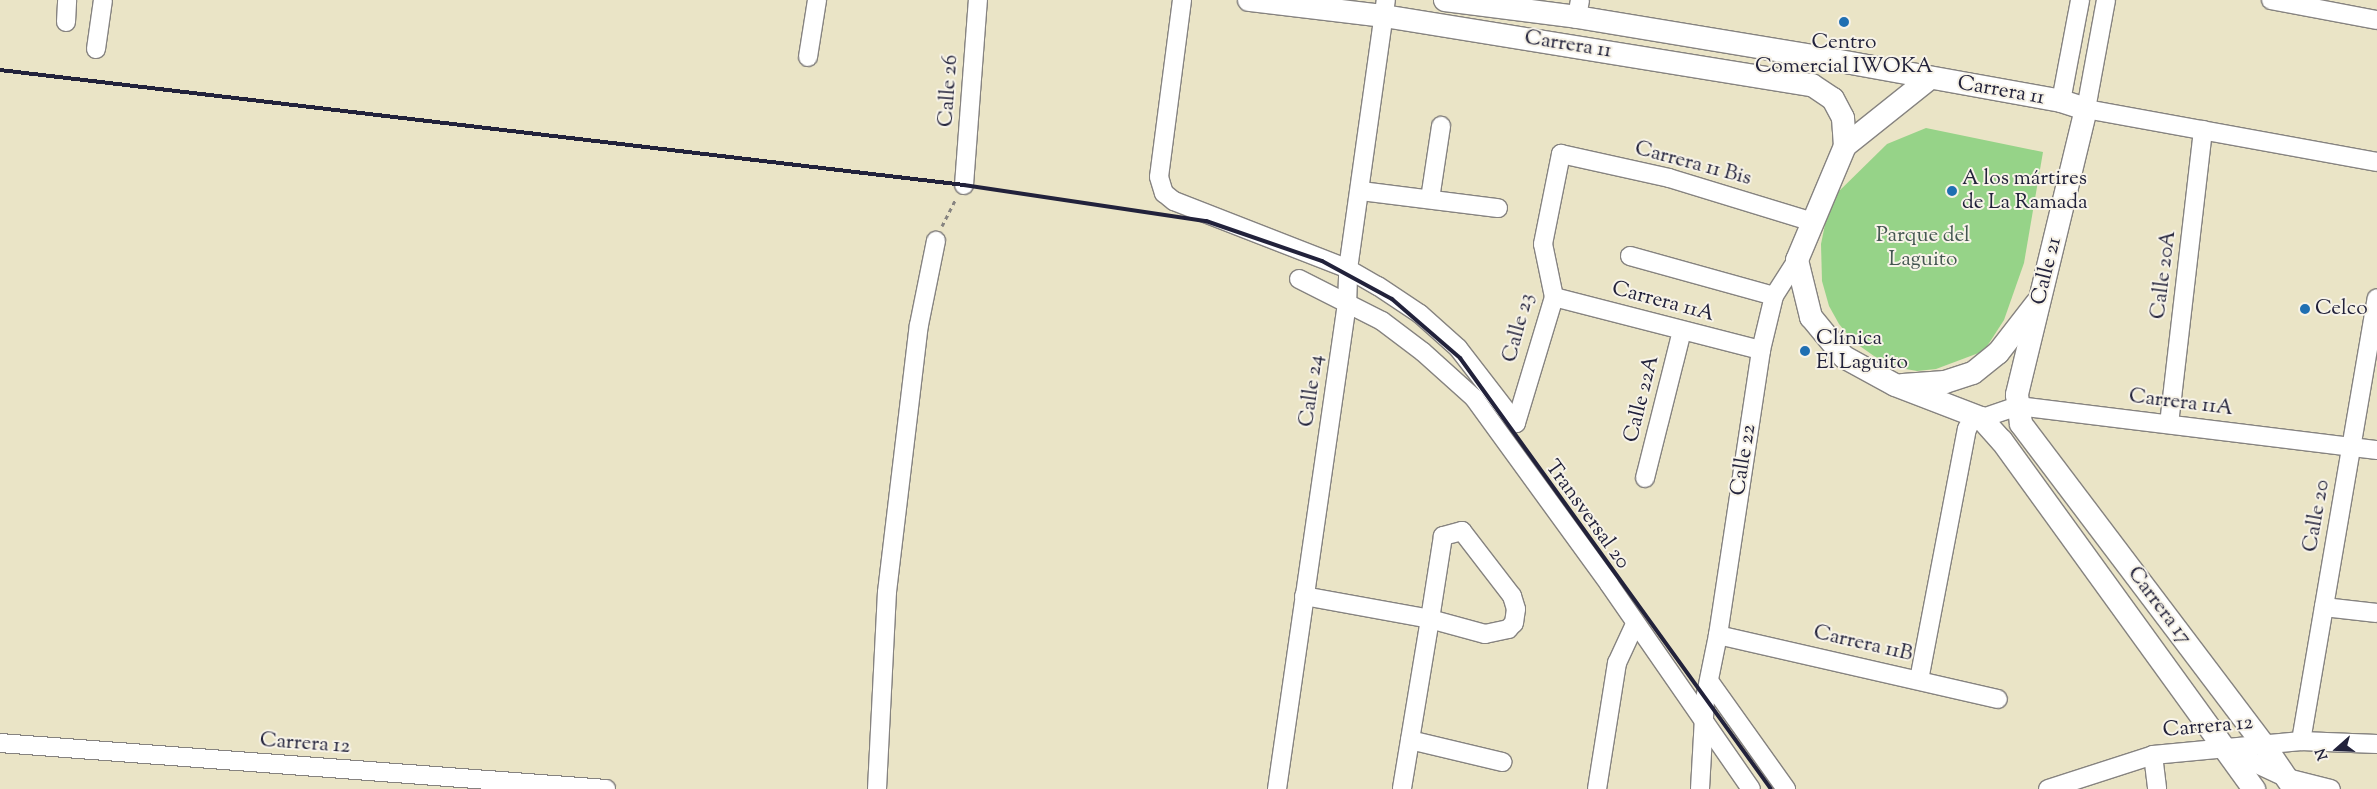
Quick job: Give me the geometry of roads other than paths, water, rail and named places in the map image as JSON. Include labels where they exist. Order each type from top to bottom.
[{"type":"main road","name":"Carrera 11","points":[[1249,0],[1385,8],[1812,85],[1833,99],[1843,118],[1844,146]]},
{"type":"main road","name":"Carrera 11","points":[[1446,0],[1578,8],[1929,79],[2061,102],[2086,109]]},
{"type":"main road","points":[[1844,146],[1929,79]]},
{"type":"main road","name":"Calle 21","points":[[2020,415],[2016,395],[2086,109]]},
{"type":"main road","name":"Calle 22","points":[[1797,260],[1844,146]]},
{"type":"main road","points":[[1797,260],[1811,318],[1844,357],[1895,386],[1983,420]]},
{"type":"main road","points":[[1895,386],[1945,382],[1973,373],[1998,353],[2041,297]]},
{"type":"main road","name":"Carrera 17","points":[[2020,415],[2264,745],[2290,784]]},
{"type":"main road","name":"Carrera 17","points":[[1983,420],[2002,441],[2254,789]]},
{"type":"street","points":[[66,22],[67,0]]},
{"type":"street","points":[[96,49],[103,0]]},
{"type":"street","points":[[808,57],[817,0]]},
{"type":"street","name":"Calle 26","points":[[964,185],[978,0]]},
{"type":"street","points":[[1182,0],[1159,177],[1164,193],[1174,201],[1348,269]]},
{"type":"street","points":[[2061,102],[2080,0]]},
{"type":"street","name":"Calle 21","points":[[2086,109],[2106,0]]},
{"type":"street","points":[[2271,0],[2377,20]]},
{"type":"street","name":"Calle 24","points":[[1277,789],[1347,306],[1348,269],[1361,191],[1385,8]]},
{"type":"street","name":"Carrera 11","points":[[2086,109],[2377,162]]},
{"type":"street","points":[[1430,199],[1440,126]]},
{"type":"street","name":"Calle 20A","points":[[2169,424],[2203,130]]},
{"type":"street","name":"Calle 23","points":[[1348,269],[1420,314],[1458,348],[1516,423],[1554,297],[1544,244],[1561,154]]},
{"type":"street","name":"Carrera 11 Bis","points":[[1561,154],[1669,178],[1813,222]]},
{"type":"street","points":[[1361,191],[1498,208]]},
{"type":"street","points":[[877,789],[887,592],[919,325],[936,240]]},
{"type":"street","points":[[1630,256],[1774,296]]},
{"type":"street","name":"Calle 22","points":[[1700,789],[1704,722],[1709,681],[1718,635],[1761,350],[1774,296],[1797,260]]},
{"type":"street","points":[[1299,279],[1347,306]]},
{"type":"street","name":"Carrera 11A","points":[[1554,297],[1761,350]]},
{"type":"street","name":"Calle 20","points":[[2301,741],[2377,298]]},
{"type":"street","name":"Transversal 20","points":[[1347,306],[1382,321],[1423,352],[1474,398],[1609,584],[1751,789]]},
{"type":"street","name":"Calle 22A","points":[[1646,478],[1682,331]]},
{"type":"street","name":"Carrera 11A","points":[[1983,420],[2020,415],[2169,424],[2377,450]]},
{"type":"street","points":[[1919,680],[1967,429],[1971,422],[1983,420]]},
{"type":"street","points":[[1304,596],[1430,619],[1485,634],[1508,629],[1514,623],[1516,609],[1512,596],[1462,531],[1443,536],[1430,619],[1402,789]]},
{"type":"street","points":[[2324,608],[2377,614]]},
{"type":"street","points":[[1597,789],[1617,663],[1635,624]]},
{"type":"street","name":"Carrera 11B","points":[[1718,635],[1998,699]]},
{"type":"street","points":[[1709,681],[1786,789]]},
{"type":"street","points":[[1410,740],[1502,762]]},
{"type":"street","name":"Carrera 12","points":[[2048,789],[2153,754],[2301,741],[2377,744]]},
{"type":"street","name":"Carrera 12","points":[[0,743],[606,789]]},
{"type":"street","points":[[2225,748],[2290,784],[2331,789]]},
{"type":"street","points":[[2153,754],[2157,789]]},
{"type":"railway","points":[[0,70],[964,185],[1206,221],[1322,261],[1392,299],[1460,358],[1771,789]]},
{"type":"place","name":"Centro Comercial IWOKA","points":[[1844,22]]},
{"type":"place","name":"A los mártires de La Ramada","points":[[1952,191]]},
{"type":"place","name":"Celco","points":[[2305,309]]},
{"type":"place","name":"Clínica El Laguito","points":[[1805,351]]},
{"type":"park label","name":"Parque del Laguito","points":[[1923,248]]}]
